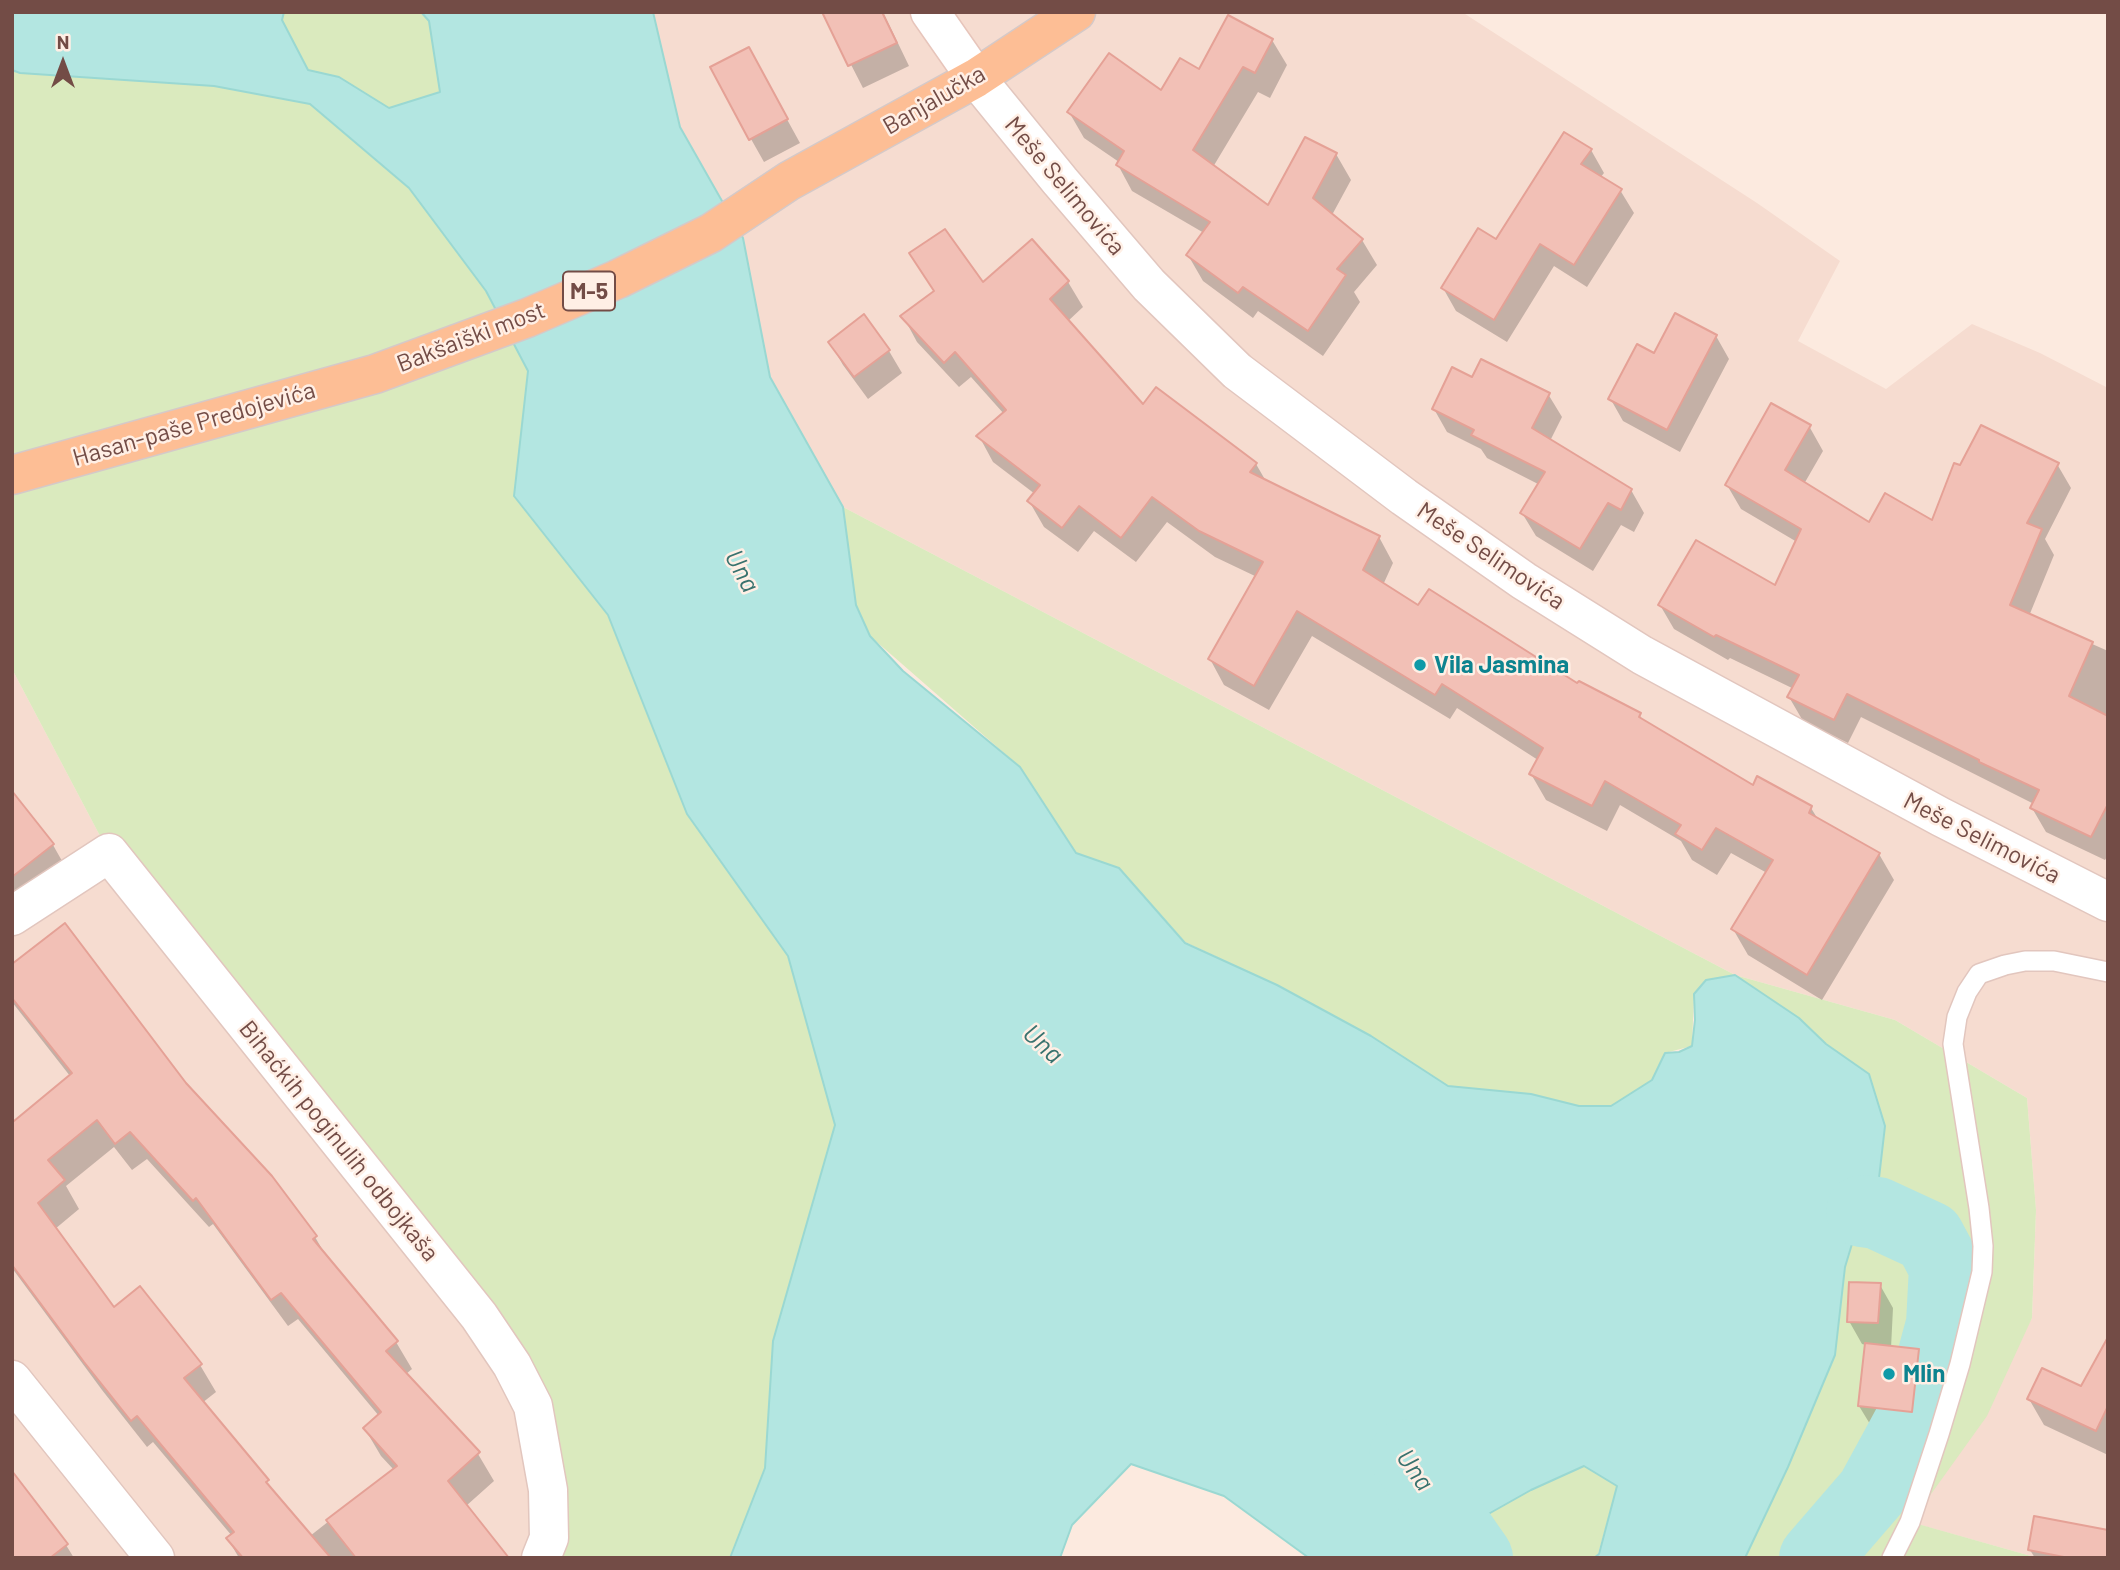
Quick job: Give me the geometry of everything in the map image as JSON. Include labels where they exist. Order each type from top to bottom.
[{"type":"main road","name":"Banjalučka","points":[[789,181],[975,78],[1076,12]]},
{"type":"main road","name":"Bakšaiški most","points":[[375,374],[527,318],[618,279],[711,233],[789,181]]},
{"type":"main road","name":"Hasan-paše Predojevića","points":[[12,475],[375,374]]},
{"type":"street","name":"Meše Selimovića","points":[[930,12],[975,78],[1059,181],[1158,294],[1237,371],[1404,497],[1524,581],[1642,655],[1930,811],[2108,902]]},
{"type":"street","name":"Bihaćkih poginulih odbojkaša","points":[[12,916],[109,853],[479,1316],[512,1365],[533,1406],[548,1490],[549,1538],[541,1558]]},
{"type":"street","points":[[12,1380],[155,1558]]},
{"type":"lane","points":[[1892,1558],[1910,1522],[1939,1434],[1961,1364],[1982,1272],[1983,1247],[1979,1209],[1953,1044],[1957,1017],[1967,992],[1979,974],[2005,965],[2025,961],[2054,961],[2108,972]]},
{"type":"shaded area","points":[[653,12],[1462,12],[1757,203],[1840,261],[1798,341],[1886,389],[1972,324],[2040,353],[2108,388],[2108,1558],[2038,1558],[1910,1522],[2032,1318],[2036,1210],[2027,1098],[1895,1020],[1735,975],[843,507],[770,377],[743,238],[680,127]]},
{"type":"shaded area","points":[[12,669],[109,853],[512,1365],[541,1558],[12,1558]]},
{"type":"green space","points":[[284,12],[421,12],[429,21],[440,92],[389,108],[339,77],[308,71],[282,20]]},
{"type":"green space","points":[[12,70],[21,73],[214,86],[310,104],[409,188],[486,291],[528,371],[514,496],[608,615],[687,814],[788,956],[835,1125],[773,1341],[765,1468],[730,1558],[541,1558],[533,1406],[109,853],[12,669]]},
{"type":"green space","points":[[843,507],[1735,975],[1895,1020],[2027,1098],[2036,1210],[2032,1318],[1987,1416],[1911,1522],[2038,1558],[1745,1558],[1788,1467],[1835,1355],[1845,1267],[1862,1211],[1879,1178],[1826,1044],[1799,1018],[1694,994],[1692,1046],[1665,1053],[1652,1080],[1611,1106],[1579,1106],[1531,1094],[1448,1086],[1371,1036],[1277,985],[1185,942],[1119,869],[1076,853],[1020,767],[870,636],[856,605]]},
{"type":"green space","points":[[1584,1466],[1617,1486],[1598,1554],[1594,1558],[1439,1558],[1439,1552],[1483,1517],[1531,1490]]},
{"type":"water","points":[[12,12],[284,12],[282,20],[308,70],[339,77],[389,108],[440,92],[429,21],[421,12],[653,12],[680,127],[743,238],[770,377],[843,507],[856,605],[870,636],[903,671],[1020,767],[1076,853],[1119,868],[1185,943],[1277,985],[1371,1036],[1448,1086],[1531,1094],[1579,1106],[1611,1106],[1652,1080],[1665,1053],[1679,1052],[1692,1046],[1694,994],[1706,980],[1735,975],[1799,1018],[1826,1044],[1869,1074],[1885,1126],[1879,1178],[1862,1211],[1845,1267],[1835,1355],[1788,1467],[1745,1558],[1594,1558],[1599,1554],[1617,1486],[1584,1466],[1531,1490],[1483,1517],[1439,1552],[1439,1558],[1309,1558],[1224,1496],[1131,1464],[1072,1525],[1060,1558],[730,1558],[765,1468],[773,1341],[835,1125],[788,956],[687,814],[608,615],[514,496],[528,371],[486,291],[409,188],[310,104],[214,86],[20,73],[12,70]]},
{"type":"building","points":[[822,12],[882,12],[897,43],[848,66]]},
{"type":"building","points":[[1228,15],[1273,39],[1255,73],[1243,67],[1193,150],[1268,205],[1305,137],[1337,153],[1313,198],[1363,239],[1337,269],[1346,275],[1308,331],[1243,287],[1238,293],[1186,255],[1210,222],[1116,165],[1124,151],[1067,112],[1109,53],[1161,90],[1180,58],[1199,69]]},
{"type":"building","points":[[749,47],[788,119],[749,140],[710,67]]},
{"type":"building","points":[[1564,132],[1592,149],[1581,164],[1622,189],[1574,265],[1540,244],[1494,320],[1441,288],[1478,228],[1496,239]]},
{"type":"building","points":[[945,229],[983,282],[1032,239],[1069,281],[1050,299],[1143,404],[1156,387],[1257,463],[1250,472],[1380,536],[1363,570],[1418,605],[1429,589],[1577,683],[1579,681],[1641,713],[1639,717],[1753,785],[1757,776],[1812,806],[1809,813],[1880,853],[1807,975],[1731,929],[1773,860],[1716,828],[1702,850],[1675,834],[1681,825],[1605,781],[1592,806],[1529,774],[1543,748],[1442,684],[1435,695],[1297,611],[1254,686],[1208,659],[1263,562],[1199,531],[1152,497],[1121,538],[1079,506],[1062,528],[1027,501],[1040,485],[976,436],[1006,410],[955,352],[944,363],[900,316],[934,291],[909,253]]},
{"type":"building","points":[[1675,313],[1717,335],[1667,430],[1608,399],[1637,344],[1654,353]]},
{"type":"building","points":[[864,314],[890,350],[854,377],[828,342]]},
{"type":"building","points":[[1481,359],[1550,393],[1532,428],[1632,489],[1621,510],[1608,503],[1580,549],[1520,513],[1545,472],[1471,435],[1474,430],[1432,409],[1452,367],[1472,377]]},
{"type":"building","points":[[1771,403],[1811,425],[1785,470],[1869,522],[1885,493],[1932,520],[1954,463],[1960,465],[1981,425],[2059,463],[2027,523],[2042,529],[2010,605],[2093,642],[2069,696],[2108,716],[2108,804],[2091,837],[2030,808],[2039,790],[1847,694],[1834,720],[1787,697],[1799,675],[1716,635],[1714,637],[1658,605],[1696,540],[1775,585],[1801,529],[1725,485]]},
{"type":"building","points":[[12,791],[54,844],[12,877]]},
{"type":"building","points":[[65,923],[186,1083],[272,1176],[317,1236],[313,1239],[398,1341],[386,1351],[480,1452],[448,1481],[509,1558],[356,1558],[326,1520],[397,1466],[363,1428],[381,1412],[281,1293],[271,1300],[196,1198],[193,1201],[130,1132],[115,1144],[97,1120],[48,1160],[65,1180],[38,1203],[114,1307],[140,1286],[202,1364],[184,1378],[269,1480],[266,1482],[331,1558],[243,1558],[226,1538],[234,1532],[137,1416],[131,1421],[12,1265],[12,1119],[14,1121],[72,1073],[12,998],[12,964]]},
{"type":"building","points":[[1849,1282],[1881,1283],[1878,1323],[1847,1322]]},
{"type":"building","points":[[2108,1337],[2108,1406],[2096,1431],[2027,1399],[2042,1368],[2081,1386]]},
{"type":"building","name":"Mlin","points":[[1865,1343],[1919,1349],[1912,1412],[1858,1406]]},
{"type":"building","points":[[12,1471],[68,1544],[50,1558],[12,1558]]},
{"type":"building","points":[[2034,1516],[2108,1530],[2108,1558],[2069,1558],[2028,1550]]},
{"type":"waterway","points":[[1815,1558],[1872,1492],[1921,1402],[1942,1324],[1945,1267],[1929,1237],[1877,1213],[1862,1211]]},
{"type":"waterway","name":"Una","points":[[1405,1455],[1477,1558]]},
{"type":"place","name":"Vila Jasmina","points":[[1420,665]]},
{"type":"place","name":"Mlin","points":[[1889,1374]]}]
